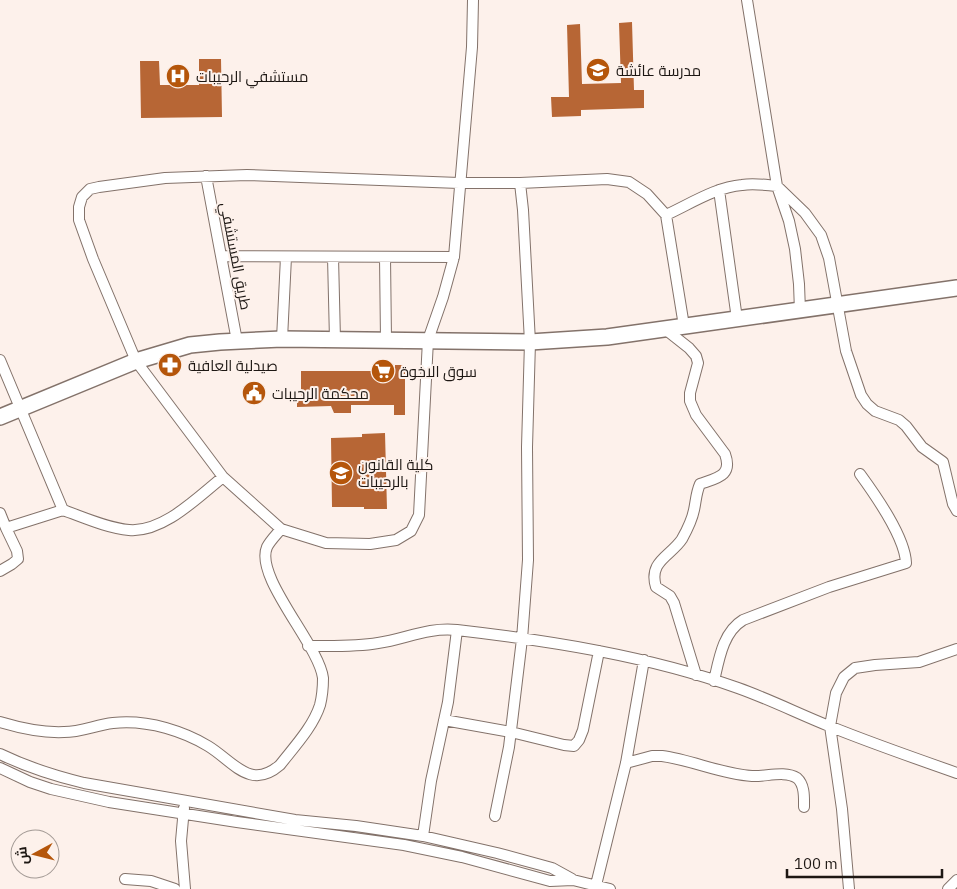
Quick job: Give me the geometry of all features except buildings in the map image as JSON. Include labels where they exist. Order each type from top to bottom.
[{"type":"main road","points":[[0,417],[136,361],[190,345],[282,340],[530,342],[608,337],[957,288]]},
{"type":"street","points":[[473,0],[467,118],[459,182],[454,257],[428,340],[419,515],[411,531],[396,540],[344,545],[318,542],[281,529],[224,477],[136,361],[93,259],[79,220],[79,207],[82,197],[90,190],[165,178],[264,176],[459,182],[520,183],[607,179],[629,182],[647,194],[666,215],[684,326]]},
{"type":"street","points":[[747,0],[777,186],[795,249],[800,311]]},
{"type":"street","name":"طريق المستشفي","points":[[206,176],[237,341]]},
{"type":"street","points":[[495,816],[511,732],[522,639],[528,560],[527,447],[530,342],[520,183]]},
{"type":"street","points":[[666,215],[718,190],[740,185],[777,186],[805,213],[821,235],[829,258],[846,350],[861,395],[875,411],[899,420],[922,447],[943,462],[951,498],[957,511]]},
{"type":"street","points":[[718,190],[737,319]]},
{"type":"street","points":[[222,256],[454,257]]},
{"type":"street","points":[[282,340],[286,256]]},
{"type":"street","points":[[333,257],[334,340]]},
{"type":"street","points":[[385,257],[386,340]]},
{"type":"street","points":[[665,329],[690,348],[696,356],[698,363],[690,393],[690,401],[696,414],[728,461],[727,468],[722,475],[700,484],[696,492],[693,512],[687,529],[680,541],[661,560],[654,580],[656,587],[670,596],[674,603],[696,675]]},
{"type":"street","points":[[0,360],[62,510]]},
{"type":"street","points":[[714,681],[721,652],[728,636],[736,624],[742,620],[829,587],[906,563],[895,530],[875,494],[860,474]]},
{"type":"street","points":[[6,528],[62,510],[130,530],[146,528],[158,525],[179,512],[224,477]]},
{"type":"street","points":[[0,513],[17,551],[18,559],[0,571]]},
{"type":"street","points":[[0,722],[46,732],[64,732],[85,730],[112,723],[137,722],[167,728],[189,736],[209,746],[237,768],[248,774],[260,776],[272,772],[280,766],[308,726],[320,704],[322,678],[316,659],[273,584],[265,563],[266,548],[281,529]]},
{"type":"street","points":[[308,646],[379,643],[443,628],[550,642],[599,651],[644,660],[739,688],[830,726],[957,774]]},
{"type":"street","points":[[423,836],[430,781],[444,720],[457,630]]},
{"type":"street","points":[[849,889],[842,809],[830,726],[836,693],[844,677],[855,668],[919,662],[957,649]]},
{"type":"street","points":[[444,720],[574,746],[583,730],[599,651]]},
{"type":"street","points":[[596,885],[626,764],[644,660]]},
{"type":"street","points":[[0,754],[52,775],[84,783],[185,800],[295,825],[404,844],[462,857],[550,881],[573,880],[610,889]]},
{"type":"street","points":[[626,764],[652,756],[662,756],[742,775],[794,776],[803,787],[804,807]]},
{"type":"street","points":[[0,768],[30,782],[52,789],[109,802],[183,813],[295,825],[364,827],[423,836],[552,868],[573,880]]},
{"type":"street","points":[[185,800],[182,841],[185,889]]},
{"type":"street","points":[[125,879],[160,883],[175,889]]},
{"type":"street","points":[[948,889],[957,880]]},
{"type":"place","name":"مدرسة عائشة","points":[[598,70]]},
{"type":"place","name":"مستشفي الرحيبات","points":[[178,76]]},
{"type":"place","name":"صيدلية العافية","points":[[170,365]]},
{"type":"place","name":"سوق الاخوة","points":[[383,371]]},
{"type":"place","name":"محكمة الرحيبات","points":[[254,393]]},
{"type":"place","name":"كلية القانون بالرحيبات","points":[[341,473]]}]
